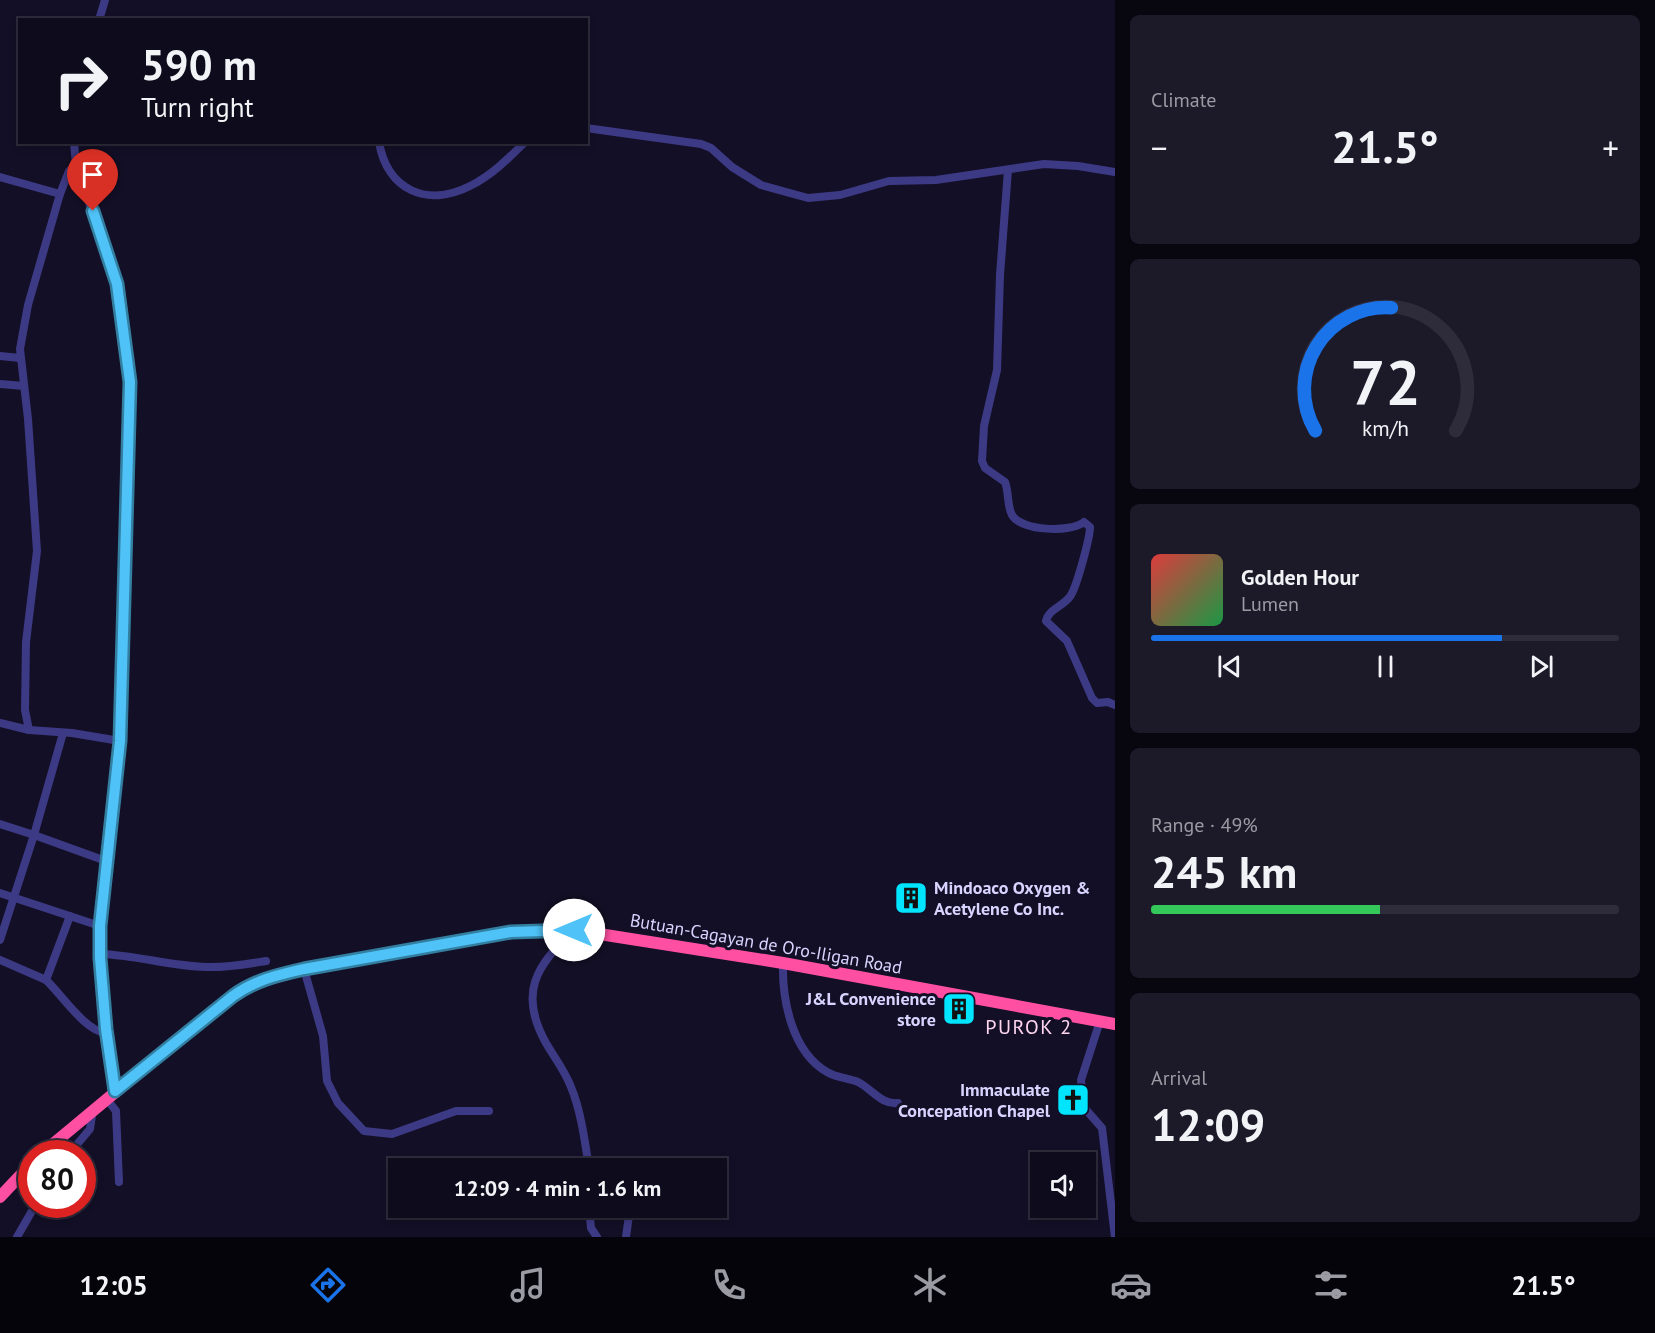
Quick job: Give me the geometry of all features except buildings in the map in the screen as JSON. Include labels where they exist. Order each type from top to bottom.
[{"type":"highway","name":"Butuan-Cagayan de Oro-Iligan Road","points":[[57,1140],[243,989],[272,976],[304,969],[511,932],[574,930],[783,963],[1115,1024]]},
{"type":"highway","points":[[0,1197],[18,1178]]},
{"type":"street","points":[[100,18],[105,0]]},
{"type":"street","points":[[588,129],[701,144],[711,148],[732,167],[761,185],[799,197],[840,195],[889,181],[936,180],[1044,164],[1078,166],[1115,172]]},
{"type":"street","points":[[380,144],[397,183],[405,189],[427,195],[460,191],[470,186],[483,179],[523,144]]},
{"type":"street","points":[[74,145],[76,165],[115,274],[129,367],[129,444],[120,741],[100,926],[110,1095],[116,1111],[119,1182]]},
{"type":"street","points":[[29,730],[25,710],[26,642],[37,551],[28,419],[20,358],[21,339],[28,305],[60,194],[69,171],[76,165]]},
{"type":"street","points":[[1008,170],[1000,275],[997,370],[984,426],[982,461],[985,468],[1005,482],[1012,514],[1021,522],[1054,530],[1073,528],[1084,522],[1090,527],[1087,545],[1071,595],[1050,612],[1046,621],[1067,641],[1092,698],[1097,703],[1108,702],[1115,705]]},
{"type":"street","points":[[0,177],[60,194]]},
{"type":"street","points":[[0,356],[20,358]]},
{"type":"street","points":[[0,384],[24,386]]},
{"type":"street","points":[[0,723],[29,730],[120,741]]},
{"type":"street","points":[[0,940],[15,898],[63,733]]},
{"type":"street","points":[[0,824],[106,861]]},
{"type":"street","points":[[0,893],[100,926]]},
{"type":"street","points":[[46,980],[70,916]]},
{"type":"street","points":[[574,930],[541,965],[533,982],[532,1003],[536,1023],[574,1095],[587,1158]]},
{"type":"street","points":[[100,954],[139,957],[203,967],[266,961]]},
{"type":"street","points":[[0,960],[46,980],[88,1026],[98,1032],[106,1033]]},
{"type":"street","points":[[783,963],[783,988],[787,1008],[806,1053],[813,1062],[843,1080],[856,1081],[884,1102],[898,1103]]},
{"type":"street","points":[[304,969],[322,1036],[327,1081],[338,1103],[364,1131],[392,1134],[456,1111],[489,1111]]},
{"type":"street","points":[[1100,1021],[1081,1080],[1081,1088],[1083,1104],[1102,1128],[1115,1237]]},
{"type":"street","points":[[81,1140],[90,1129],[93,1109]]},
{"type":"street","points":[[17,1237],[28,1218]]},
{"type":"street","points":[[590,1218],[591,1228],[597,1237]]},
{"type":"street","points":[[626,1237],[629,1218]]},
{"type":"place","name":"Mindoaco Oxygen & Acetylene Co Inc.","points":[[911,898]]},
{"type":"place","name":"J&L Convenience store","points":[[959,1009]]},
{"type":"place","name":"Immaculate Concepation Chapel","points":[[1073,1100]]},
{"type":"district","name":"PUROK 2","points":[[1029,1027]]},
{"type":"route","points":[[93,211],[115,274],[130,382],[120,741],[100,926],[100,958],[106,1029],[115,1091],[233,996],[252,984],[272,976],[511,932],[574,930]]}]
